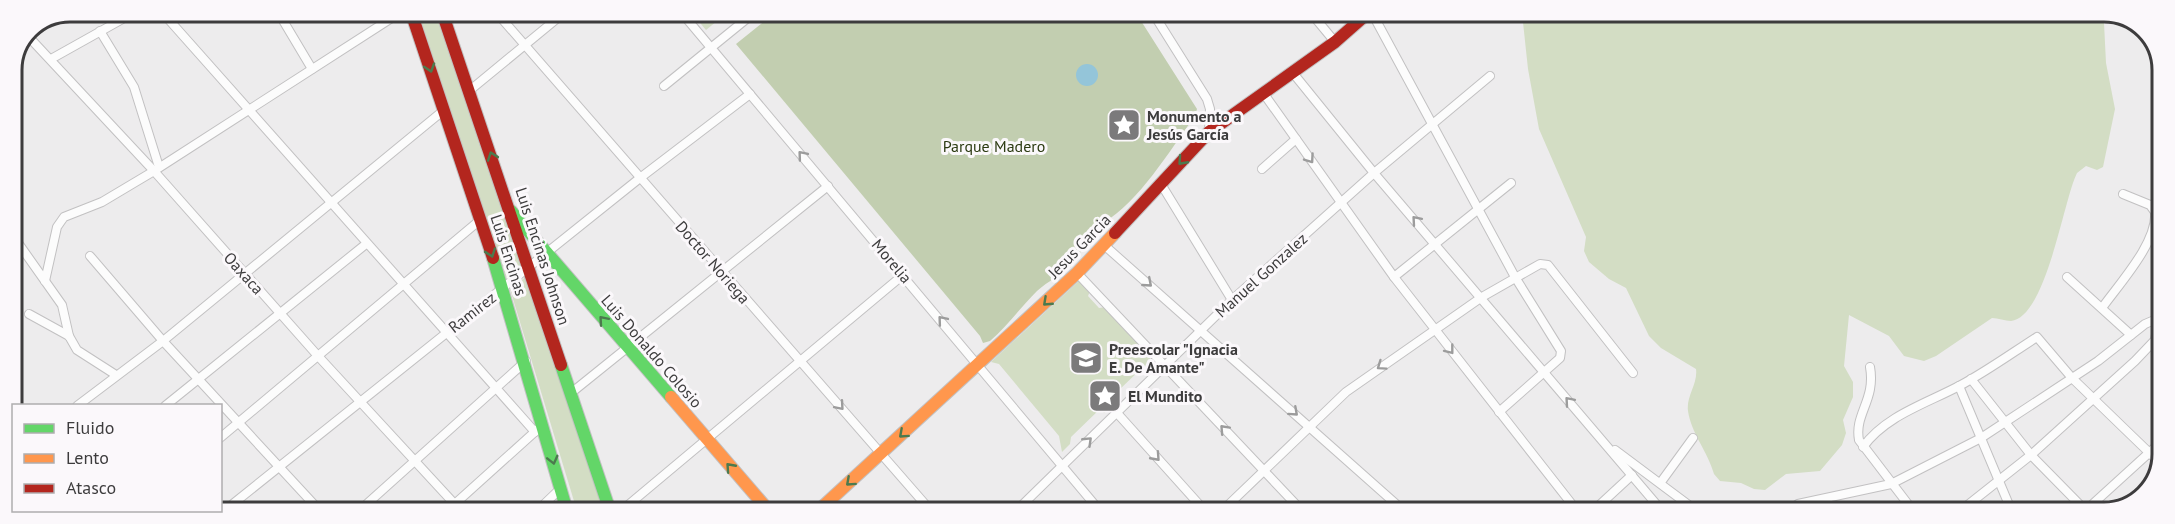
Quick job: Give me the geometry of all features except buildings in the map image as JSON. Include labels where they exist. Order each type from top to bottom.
[{"type":"main road","name":"Luis Encinas","points":[[415,23],[526,361],[539,428],[564,502]]},
{"type":"main road","name":"Luis Encinas Johnson","points":[[446,23],[530,266],[607,502]]},
{"type":"main road","name":"Jesus Garcia","points":[[828,502],[980,365],[1077,273],[1209,132],[1293,74],[1358,23]]},
{"type":"main road","name":"Luis Donaldo Colosio","points":[[511,211],[545,254],[761,502]]},
{"type":"street","points":[[51,59],[115,23]]},
{"type":"street","points":[[172,23],[495,388],[539,428],[464,502]]},
{"type":"street","points":[[285,23],[312,69]]},
{"type":"street","points":[[45,281],[57,227],[63,217],[102,202],[157,169],[384,23]]},
{"type":"street","name":"Doctor Noriega","points":[[506,23],[923,502]]},
{"type":"street","points":[[470,91],[552,23]]},
{"type":"street","name":"Morelia","points":[[690,23],[980,365],[1092,502]]},
{"type":"street","points":[[664,86],[742,23]]},
{"type":"street","points":[[1159,23],[1208,99],[1209,132]]},
{"type":"street","points":[[1319,23],[1335,42]]},
{"type":"street","points":[[1376,23],[1515,277],[1561,351],[1560,358],[1499,412]]},
{"type":"street","points":[[100,31],[112,56],[134,87],[157,169]]},
{"type":"street","name":"Oaxaca","points":[[33,41],[157,169],[279,314],[453,502]]},
{"type":"street","points":[[1293,74],[1654,502]]},
{"type":"street","name":"Manuel Gonzalez","points":[[1025,502],[1232,300],[1374,172],[1490,76]]},
{"type":"street","name":"Ramirez","points":[[235,502],[640,177],[750,94]]},
{"type":"street","points":[[1264,94],[1394,278],[1570,502]]},
{"type":"street","points":[[78,404],[163,341],[444,110]]},
{"type":"street","points":[[1262,169],[1296,139]]},
{"type":"street","points":[[1394,278],[1511,183]]},
{"type":"street","points":[[1161,184],[1232,300]]},
{"type":"street","points":[[571,393],[828,186]]},
{"type":"street","points":[[2123,194],[2152,207]]},
{"type":"street","points":[[222,436],[480,220]]},
{"type":"street","points":[[2102,308],[2145,247],[2152,232]]},
{"type":"street","points":[[166,404],[366,244]]},
{"type":"street","points":[[1104,244],[1394,502]]},
{"type":"street","points":[[23,250],[66,312],[69,336],[77,350],[116,375]]},
{"type":"street","points":[[90,256],[163,341],[222,404]]},
{"type":"street","points":[[1232,502],[1354,386],[1482,297],[1515,277],[1546,263],[1633,373]]},
{"type":"street","points":[[1077,273],[1293,502]]},
{"type":"street","points":[[632,502],[801,363],[903,275]]},
{"type":"street","points":[[2067,277],[2131,335]]},
{"type":"street","points":[[29,314],[69,336]]},
{"type":"street","points":[[1807,502],[1891,484],[1981,438],[2006,424],[2152,322]]},
{"type":"street","points":[[1863,447],[1874,433],[1892,421],[1971,380],[2037,337],[2072,378],[2152,456]]},
{"type":"street","points":[[1972,502],[2031,455],[2152,348]]},
{"type":"street","points":[[369,502],[526,361]]},
{"type":"street","points":[[1870,367],[1873,384],[1858,433],[1863,447],[1906,502]]},
{"type":"street","points":[[1971,380],[2031,455],[2076,502]]},
{"type":"street","points":[[1959,386],[2008,502]]},
{"type":"street","points":[[222,404],[312,502]]},
{"type":"street","points":[[1117,413],[1196,502]]},
{"type":"street","points":[[1661,482],[1692,438]]},
{"type":"street","points":[[1607,445],[1686,502]]},
{"type":"street","points":[[2096,502],[2152,448]]},
{"type":"street","points":[[1603,502],[1632,476]]},
{"type":"street","points":[[546,502],[560,489]]},
{"type":"green space","points":[[422,23],[441,23],[521,265],[506,278]]},
{"type":"green space","points":[[700,23],[715,23],[706,30]]},
{"type":"green space","name":"Parque Madero","points":[[762,23],[1142,23],[1197,109],[1195,116],[1141,189],[1116,214],[1094,231],[1069,267],[1037,291],[990,341],[983,343],[980,336],[736,44]]},
{"type":"green space","points":[[1523,23],[2104,23],[2106,63],[2115,109],[2103,167],[2097,170],[2086,166],[2077,173],[2044,279],[2035,300],[2024,314],[2011,321],[1992,318],[1936,356],[1924,361],[1904,356],[1889,336],[1849,315],[1844,366],[1853,382],[1853,397],[1843,420],[1846,433],[1842,445],[1820,471],[1786,474],[1765,490],[1754,489],[1741,483],[1720,481],[1714,474],[1688,411],[1696,369],[1661,348],[1649,336],[1626,288],[1609,279],[1589,262],[1584,251],[1586,237],[1539,129],[1528,69]]},
{"type":"green space","points":[[527,276],[601,502],[574,502],[510,289]]},
{"type":"green space","points":[[1080,280],[1090,291],[1088,296],[1099,308],[1106,307],[1154,363],[1149,368],[1144,366],[1118,391],[1120,397],[1104,413],[1101,408],[1071,437],[1070,444],[1062,452],[1059,436],[999,364],[991,362]]},
{"type":"water","points":[[1087,64],[1095,67],[1098,75],[1095,83],[1087,86],[1079,83],[1076,75],[1079,67]]},
{"type":"traffic: fast","points":[[511,211],[671,397]]},
{"type":"traffic: fast","points":[[493,258],[564,502]]},
{"type":"traffic: fast","points":[[561,365],[607,502]]},
{"type":"traffic: slow","points":[[828,502],[1077,273],[1115,233]]},
{"type":"traffic: slow","points":[[671,397],[761,502]]},
{"type":"traffic: jam","points":[[415,23],[493,258]]},
{"type":"traffic: jam","points":[[446,23],[561,365]]},
{"type":"traffic: jam","points":[[1115,233],[1209,132],[1335,42],[1357,23]]},
{"type":"place","name":"Monumento a Jesús García","points":[[1124,125]]},
{"type":"place","name":"Preescolar \"Ignacia E. De Amante\"","points":[[1086,358]]},
{"type":"place","name":"El Mundito","points":[[1105,396]]}]
